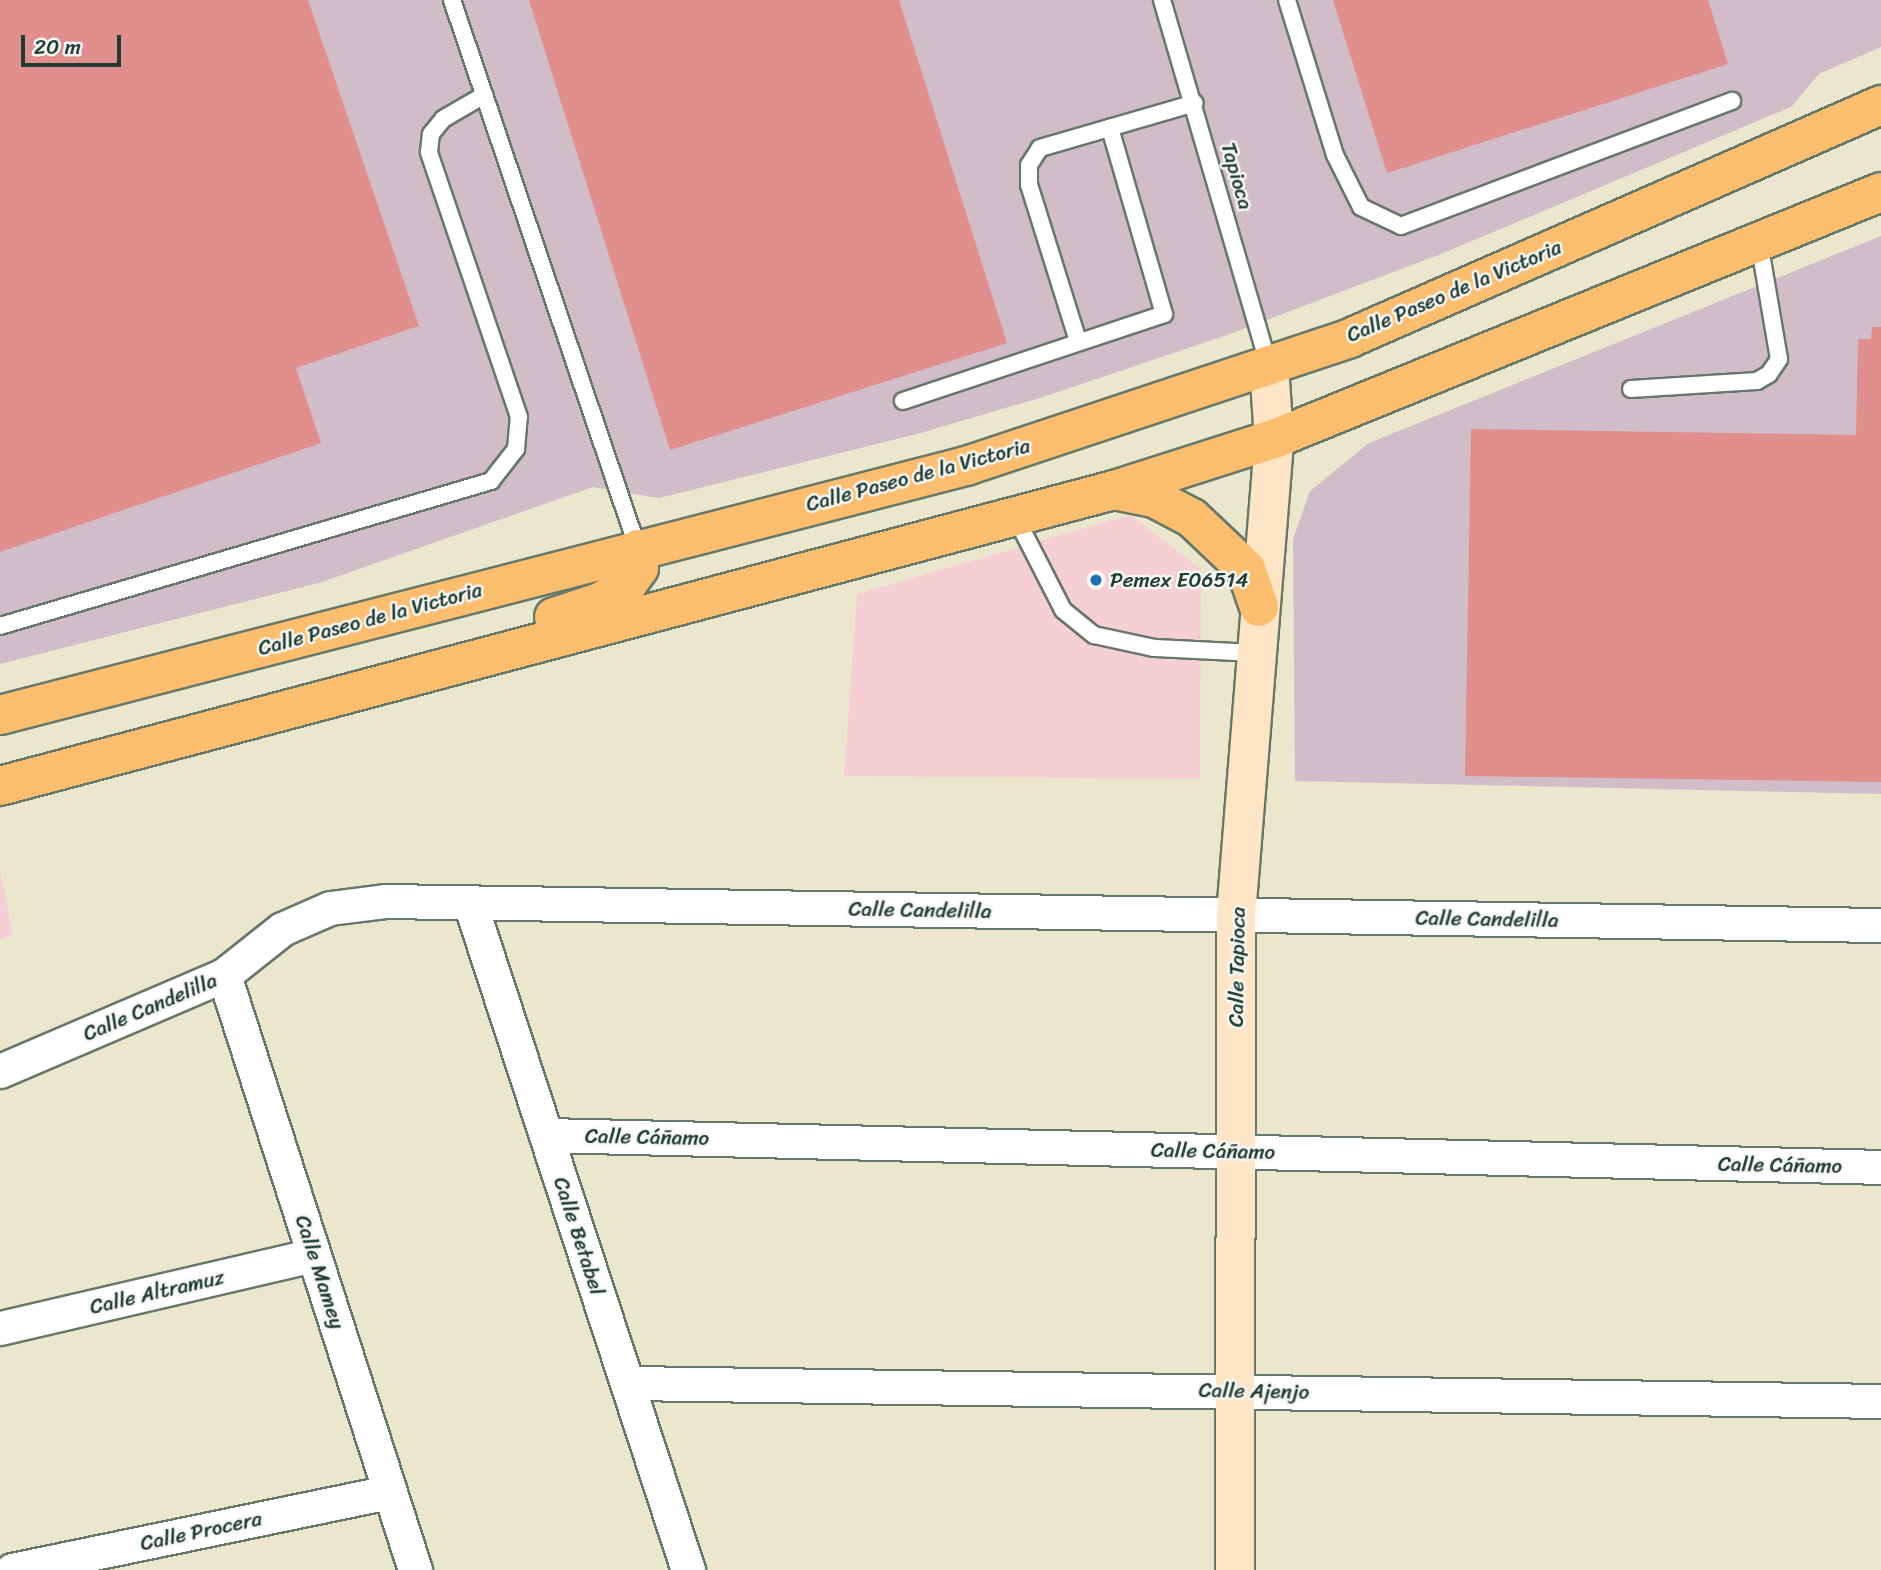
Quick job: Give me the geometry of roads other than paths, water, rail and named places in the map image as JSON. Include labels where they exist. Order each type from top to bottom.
[{"type":"main road","name":"Calle Paseo de la Victoria","points":[[0,715],[965,466],[1359,334],[1881,105]]},
{"type":"main road","points":[[0,786],[1114,490],[1274,439],[1881,192]]},
{"type":"main road","points":[[1114,490],[1154,498],[1192,518],[1246,569],[1259,607]]},
{"type":"main road","points":[[382,686],[444,647],[600,602],[626,586],[639,568],[638,549]]},
{"type":"street","name":"Calle Tapioca","points":[[1235,1570],[1236,915],[1274,439],[1269,365]]},
{"type":"street","name":"Calle Candelilla","points":[[0,1071],[224,975],[282,929],[330,908],[385,901],[1881,925]]},
{"type":"street","name":"Calle Betabel","points":[[470,903],[688,1570]]},
{"type":"street","name":"Calle Mamey","points":[[224,975],[415,1570]]},
{"type":"street","name":"Calle Cáñamo","points":[[546,1135],[1881,1167]]},
{"type":"street","name":"Calle Altramuz","points":[[0,1328],[314,1255]]},
{"type":"street","name":"Calle Ajenjo","points":[[627,1383],[1881,1401]]},
{"type":"street","name":"Calle Procera","points":[[12,1570],[390,1492]]},
{"type":"lane","points":[[452,0],[638,549]]},
{"type":"lane","name":"Tapioca","points":[[1162,0],[1195,103],[1269,365]]},
{"type":"lane","points":[[1287,0],[1335,155],[1355,196],[1361,206],[1401,226],[1732,101]]},
{"type":"lane","points":[[0,626],[492,481],[516,449],[519,417],[429,152],[431,134],[443,119],[484,95]]},
{"type":"lane","points":[[1078,341],[1029,185],[1029,165],[1040,148],[1195,103]]},
{"type":"lane","points":[[903,401],[1164,314],[1110,128]]},
{"type":"lane","points":[[1631,389],[1757,381],[1769,374],[1779,359],[1759,241]]},
{"type":"lane","points":[[1016,518],[1063,610],[1094,635],[1154,648],[1257,653]]},
{"type":"place","name":"Pemex E06514","points":[[1096,580]]}]
